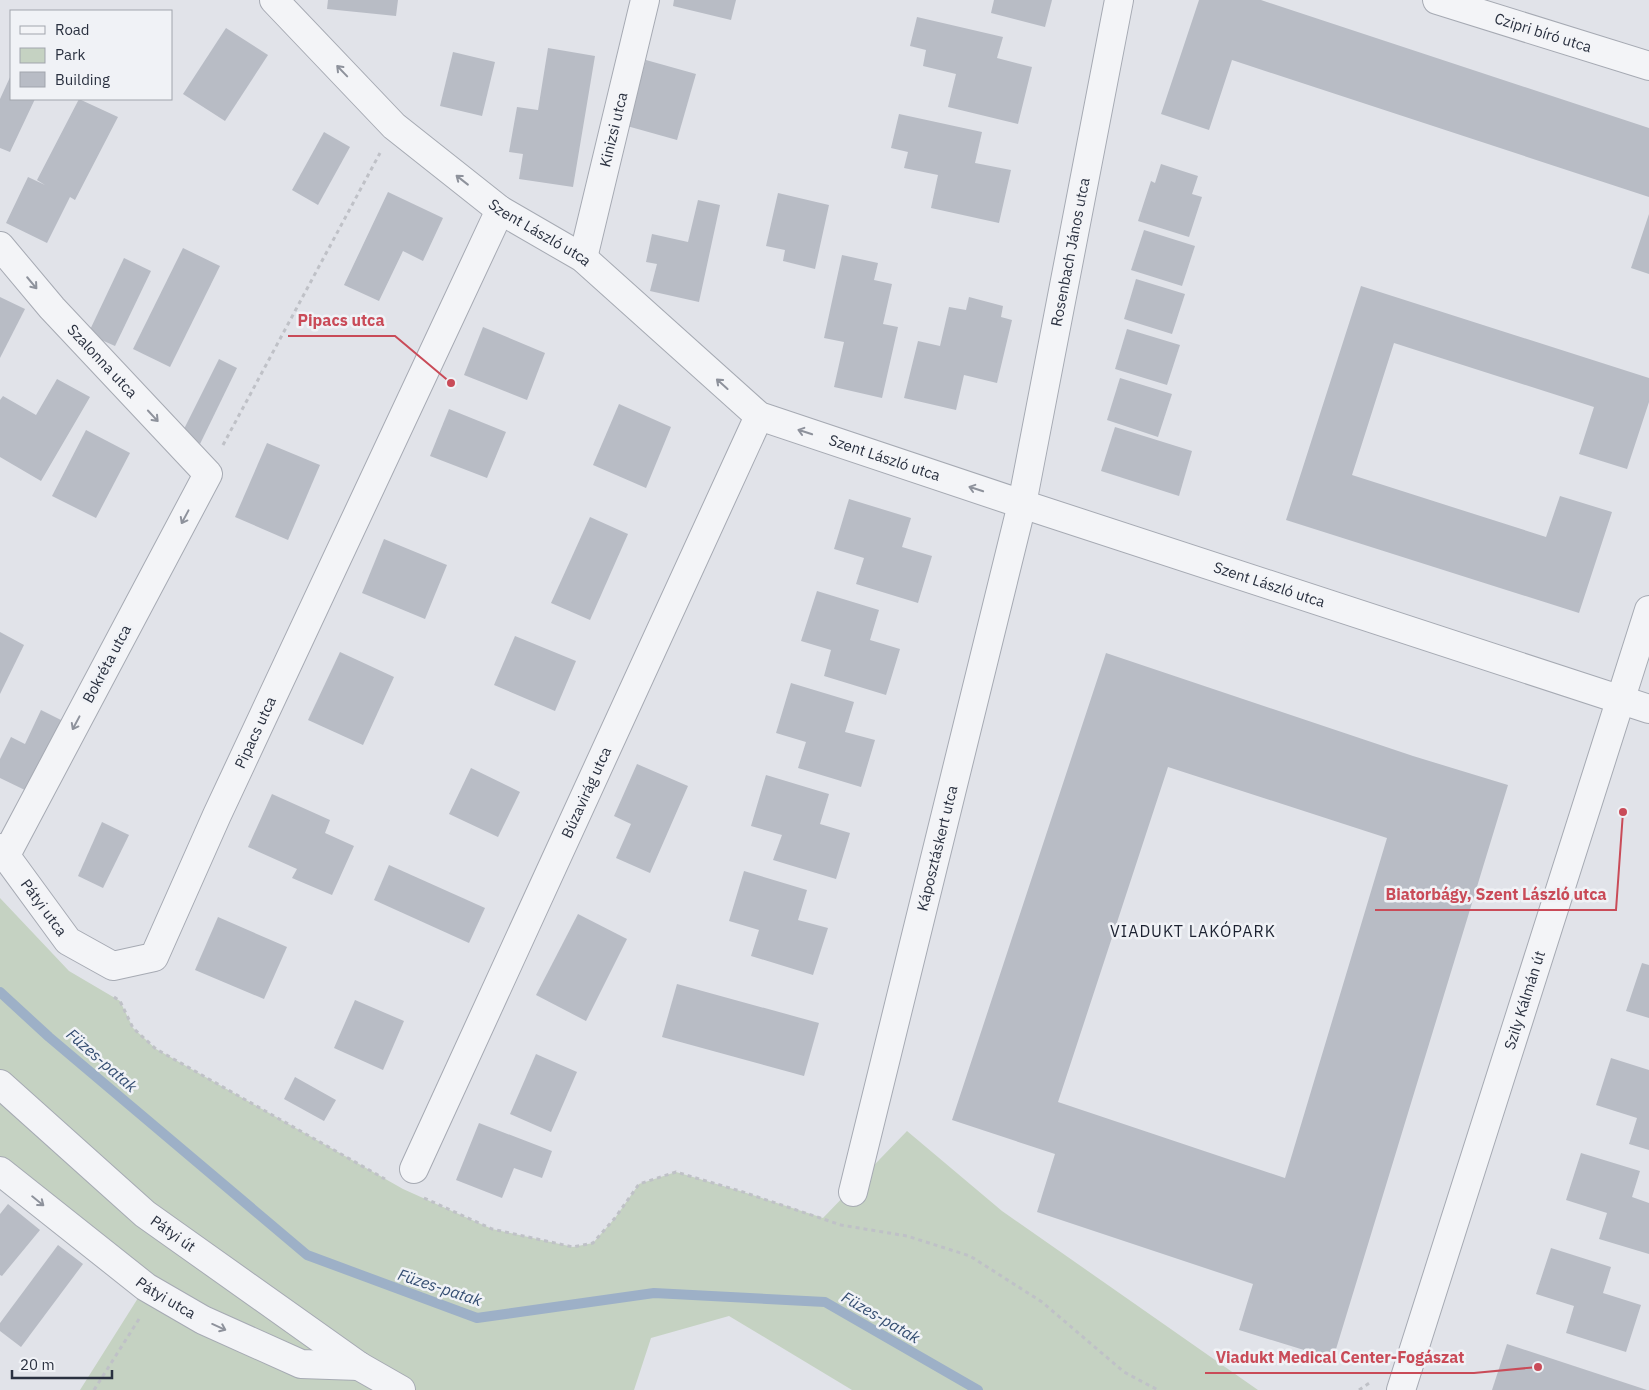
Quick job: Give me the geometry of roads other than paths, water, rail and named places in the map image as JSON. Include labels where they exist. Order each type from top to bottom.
[{"type":"street","name":"Szent László utca","points":[[274,0],[394,126],[500,210],[583,258],[758,416],[1649,709]]},
{"type":"street","name":"Kinizsi utca","points":[[583,258],[645,0]]},
{"type":"street","name":"Rosenbach János utca","points":[[1022,504],[1119,0]]},
{"type":"street","name":"Czipri bíró utca","points":[[1437,0],[1468,5],[1649,66]]},
{"type":"street","name":"Pipacs utca","points":[[154,957],[222,806],[500,210]]},
{"type":"street","name":"Szalonna utca","points":[[0,246],[52,308],[208,474]]},
{"type":"street","name":"Búzavirág utca","points":[[414,1169],[758,416]]},
{"type":"street","name":"Bokréta utca","points":[[3,851],[208,474]]},
{"type":"street","name":"Káposztáskert utca","points":[[853,1192],[1022,504]]},
{"type":"street","name":"Szily Kálmán út","points":[[1401,1390],[1649,610]]},
{"type":"street","name":"Pátyi utca","points":[[3,851],[68,941],[114,966],[154,957]]},
{"type":"street","name":"Pátyi út","points":[[0,1084],[145,1214],[359,1366],[401,1390]]},
{"type":"street","name":"Pátyi utca","points":[[0,1171],[146,1287],[203,1320],[301,1364],[359,1366]]},
{"type":"waterway","name":"Füzes-patak","points":[[0,992],[49,1037],[307,1255],[477,1318],[654,1293],[825,1302],[978,1390]]},
{"type":"place","name":"Pipacs utca","points":[[451,383]]},
{"type":"place","name":"Biatorbágy, Szent László utca","points":[[1623,812]]},
{"type":"place","name":"Viadukt Medical Center-Fogászat","points":[[1538,1367]]},
{"type":"district","name":"VIADUKT LAKÓPARK","points":[[1193,931]]}]
